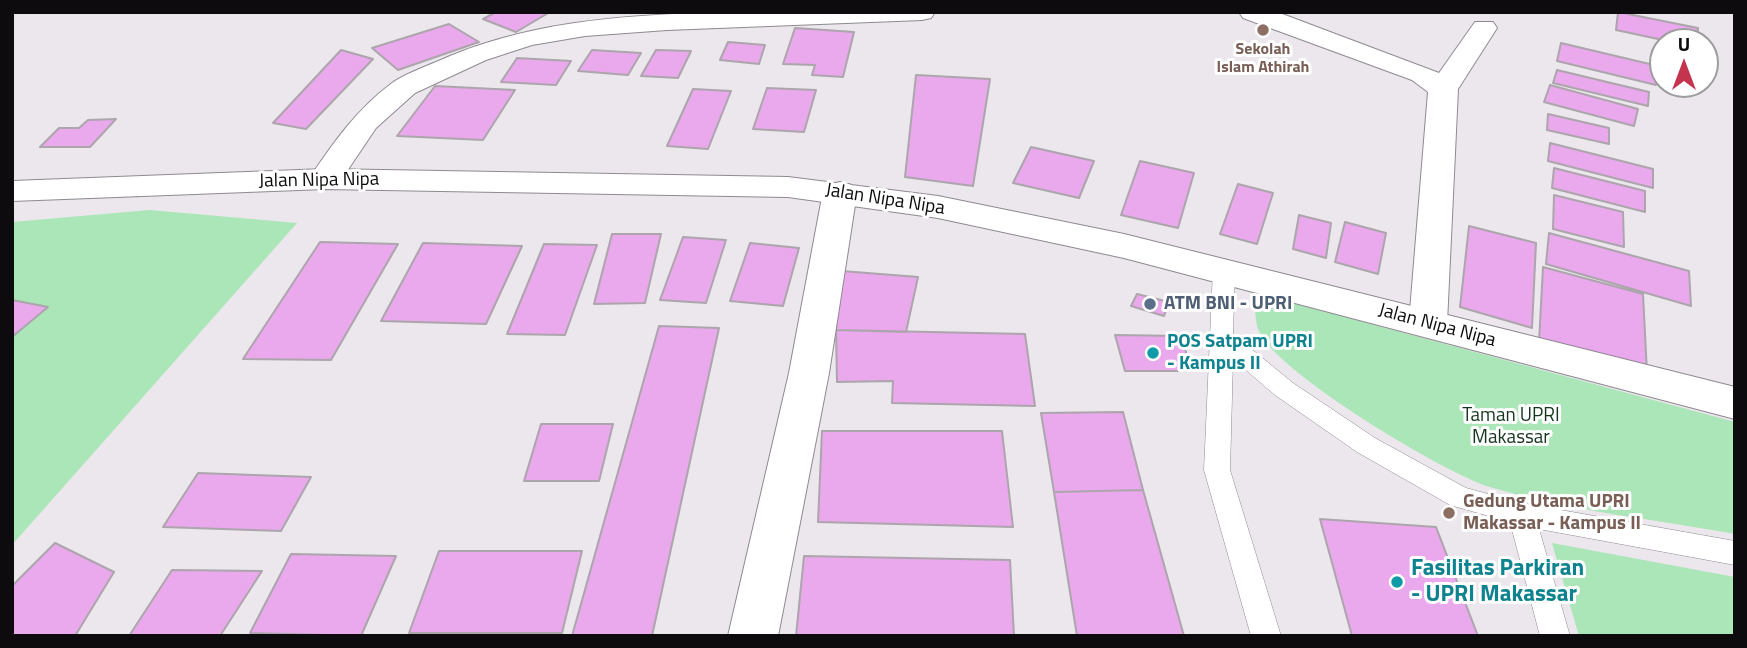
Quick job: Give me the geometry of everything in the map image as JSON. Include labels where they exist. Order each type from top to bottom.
[{"type":"street","points":[[325,179],[365,122],[405,87],[477,54],[527,38],[585,28],[653,23],[922,12]]},
{"type":"street","points":[[1252,12],[1422,74],[1443,89]]},
{"type":"street","points":[[1428,323],[1443,89],[1484,28]]},
{"type":"street","name":"Jalan Nipa Nipa","points":[[12,191],[325,179],[736,185],[840,192],[1028,224],[1224,270],[1735,403]]},
{"type":"street","points":[[753,636],[809,373],[840,192]]},
{"type":"lane","points":[[1224,270],[1217,470],[1266,636]]},
{"type":"lane","points":[[1223,338],[1284,389],[1366,445],[1459,497],[1521,514],[1735,553]]},
{"type":"lane","points":[[1521,514],[1555,636]]},
{"type":"green space","points":[[150,210],[297,223],[12,545],[12,222]]},
{"type":"green space","name":"Taman UPRI Makassar","points":[[1267,296],[1735,422],[1735,534],[1520,495],[1490,487],[1437,463],[1328,395],[1272,349],[1259,331],[1255,311]]},
{"type":"green space","points":[[1552,543],[1735,577],[1735,636],[1579,636]]},
{"type":"building","points":[[496,12],[550,12],[516,32],[483,19]]},
{"type":"building","points":[[1618,12],[1698,28],[1649,28],[1649,37],[1616,30]]},
{"type":"building","points":[[449,24],[479,42],[398,70],[372,48]]},
{"type":"building","points":[[795,28],[854,32],[843,77],[812,75],[815,65],[783,64]]},
{"type":"building","points":[[728,42],[765,45],[759,64],[720,60]]},
{"type":"building","points":[[1561,43],[1649,64],[1649,83],[1557,61]]},
{"type":"building","points":[[341,50],[373,59],[306,129],[273,123]]},
{"type":"building","points":[[592,50],[641,53],[628,75],[578,71]]},
{"type":"building","points":[[656,50],[691,51],[678,78],[641,76]]},
{"type":"building","points":[[517,58],[571,61],[556,85],[501,82]]},
{"type":"building","points":[[1557,70],[1649,92],[1648,106],[1553,83]]},
{"type":"building","points":[[916,75],[990,79],[973,186],[905,177]]},
{"type":"building","points":[[1550,85],[1638,109],[1634,126],[1544,102]]},
{"type":"building","points":[[435,86],[515,90],[483,140],[397,136]]},
{"type":"building","points":[[767,88],[816,90],[804,132],[753,129]]},
{"type":"building","points":[[693,89],[731,91],[708,149],[667,146]]},
{"type":"building","points":[[1548,114],[1609,128],[1609,144],[1547,130]]},
{"type":"building","points":[[116,119],[90,147],[40,147],[59,128],[79,128],[88,120]]},
{"type":"building","points":[[1550,143],[1653,169],[1653,188],[1548,161]]},
{"type":"building","points":[[1031,147],[1094,161],[1079,198],[1013,183]]},
{"type":"building","points":[[1140,161],[1194,173],[1178,228],[1121,215]]},
{"type":"building","points":[[1554,168],[1645,191],[1645,212],[1552,188]]},
{"type":"building","points":[[1238,184],[1273,193],[1257,244],[1220,234]]},
{"type":"building","points":[[1554,195],[1623,212],[1624,247],[1553,229]]},
{"type":"building","points":[[1299,215],[1331,223],[1326,258],[1293,249]]},
{"type":"building","points":[[1345,222],[1386,233],[1378,274],[1335,262]]},
{"type":"building","points":[[1469,226],[1536,243],[1532,328],[1460,307]]},
{"type":"building","points":[[1549,233],[1689,271],[1691,306],[1546,264]]},
{"type":"building","points":[[612,234],[661,234],[645,303],[594,304]]},
{"type":"building","points":[[683,237],[726,240],[706,303],[660,300]]},
{"type":"building","points":[[320,242],[398,244],[331,360],[243,359]]},
{"type":"building","points":[[423,243],[522,246],[486,324],[381,321]]},
{"type":"building","points":[[750,243],[799,248],[783,306],[730,301]]},
{"type":"building","points":[[544,244],[597,245],[565,335],[507,334]]},
{"type":"building","points":[[1543,267],[1643,294],[1647,373],[1539,342]]},
{"type":"building","points":[[842,271],[918,277],[906,332],[836,330]]},
{"type":"building","name":"ATM BNI - UPRI","points":[[1137,294],[1169,302],[1164,316],[1131,306]]},
{"type":"building","points":[[12,300],[48,307],[12,337]]},
{"type":"building","points":[[659,326],[719,328],[652,636],[572,636]]},
{"type":"building","points":[[836,330],[1025,334],[1035,406],[892,403],[893,381],[837,382]]},
{"type":"building","name":"POS Satpam UPRI - Kampus II","points":[[1115,335],[1181,336],[1192,371],[1125,371]]},
{"type":"building","points":[[1123,412],[1143,490],[1054,492],[1041,413]]},
{"type":"building","points":[[541,424],[613,424],[599,481],[524,481]]},
{"type":"building","points":[[822,431],[1002,431],[1013,527],[818,522]]},
{"type":"building","points":[[198,473],[311,477],[281,531],[163,527]]},
{"type":"building","points":[[1143,490],[1184,636],[1077,636],[1054,492]]},
{"type":"building","name":"Fasilitas Parkiran - UPRI Makassar","points":[[1320,519],[1436,527],[1478,636],[1352,636]]},
{"type":"building","points":[[55,543],[114,572],[75,636],[12,636],[12,586]]},
{"type":"building","points":[[439,551],[582,551],[562,633],[409,633]]},
{"type":"building","points":[[291,554],[396,556],[361,636],[250,633]]},
{"type":"building","points":[[804,556],[1010,560],[1014,636],[796,636]]},
{"type":"building","points":[[172,570],[262,571],[220,636],[129,636]]},
{"type":"place","name":"Sekolah Islam Athirah","points":[[1263,30]]},
{"type":"place","name":"ATM BNI - UPRI","points":[[1150,304]]},
{"type":"place","name":"POS Satpam UPRI - Kampus II","points":[[1153,353]]},
{"type":"place","name":"Gedung Utama UPRI Makassar - Kampus II","points":[[1449,513]]},
{"type":"place","name":"Fasilitas Parkiran - UPRI Makassar","points":[[1397,582]]}]
